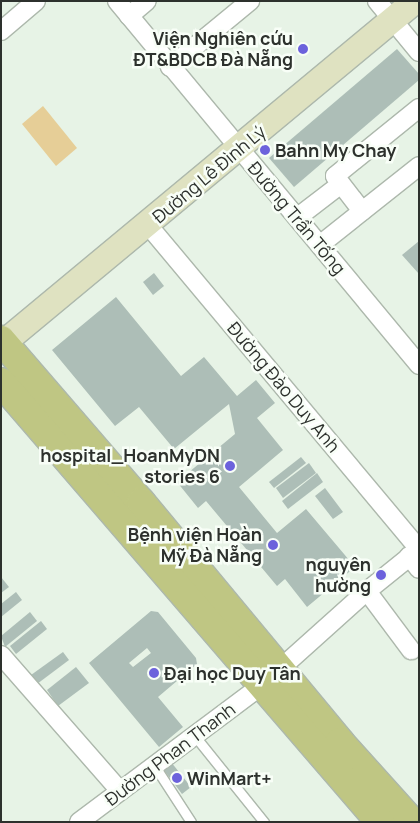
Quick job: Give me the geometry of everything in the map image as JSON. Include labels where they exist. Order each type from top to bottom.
[{"type":"main road","name":"Đường Lê Đình Lý","points":[[2,342],[148,224],[414,1]]},
{"type":"main road","points":[[2,342],[270,678],[380,822]]},
{"type":"main road","points":[[1,382],[270,678],[412,822]]},
{"type":"street","points":[[1,32],[36,1]]},
{"type":"street","name":"Đường Trần Tống","points":[[117,1],[238,149],[322,244],[419,365]]},
{"type":"street","points":[[129,16],[147,1]]},
{"type":"street","points":[[170,67],[250,1]]},
{"type":"street","points":[[377,1],[419,52]]},
{"type":"street","points":[[362,212],[335,176],[419,108]]},
{"type":"street","points":[[322,244],[419,166]]},
{"type":"street","points":[[298,217],[342,184]]},
{"type":"street","name":"Đường Đào Duy Anh","points":[[148,224],[416,556]]},
{"type":"street","name":"Đường Phan Thanh","points":[[79,822],[270,678],[367,591],[416,556]]},
{"type":"street","points":[[367,591],[411,650]]},
{"type":"street","points":[[1,655],[119,790]]},
{"type":"lane","points":[[194,735],[264,822]]},
{"type":"lane","points":[[154,764],[191,822]]},
{"type":"shaded area","points":[[43,106],[77,148],[56,166],[22,124]]},
{"type":"building","points":[[397,49],[419,74],[419,80],[294,187],[269,158]]},
{"type":"building","points":[[419,241],[419,274],[402,255]]},
{"type":"building","points":[[154,273],[164,286],[153,295],[143,282]]},
{"type":"building","name":"hospital_HoanMyDN stories 6","points":[[116,297],[181,376],[204,357],[237,396],[256,380],[275,403],[257,418],[283,450],[239,487],[277,533],[306,509],[355,567],[307,607],[285,579],[277,586],[206,501],[198,508],[177,482],[235,434],[229,404],[174,449],[139,407],[115,426],[52,350]]},
{"type":"building","points":[[301,457],[306,463],[274,488],[269,482]]},
{"type":"building","points":[[309,463],[316,473],[283,498],[276,488]]},
{"type":"building","points":[[317,473],[323,482],[288,509],[282,501]]},
{"type":"building","points":[[325,488],[343,512],[333,519],[315,496]]},
{"type":"building","points":[[1,577],[9,587],[1,593]]},
{"type":"building","points":[[16,592],[22,600],[1,617],[1,604]]},
{"type":"building","name":"Đại học Duy Tân","points":[[151,611],[158,612],[196,658],[197,664],[158,697],[183,727],[159,747],[89,663]],"holes":[[[147,648],[151,653],[133,667],[129,663]]]},
{"type":"building","points":[[30,612],[37,621],[5,647],[1,636]]},
{"type":"building","points":[[41,621],[47,629],[16,654],[10,646]]},
{"type":"building","points":[[63,652],[69,660],[37,684],[31,675]]},
{"type":"building","points":[[76,667],[89,683],[58,706],[47,690]]},
{"type":"building","name":"WinMart+","points":[[171,762],[191,787],[182,794],[163,769]]},
{"type":"place","name":"Viện Nghiên cứu ĐT&BDCB Đà Nẵng","points":[[303,49]]},
{"type":"place","name":"Bahn My Chay","points":[[265,150]]},
{"type":"place","name":"hospital_HoanMyDN stories 6","points":[[230,466]]},
{"type":"place","name":"Bệnh viện Hoàn Mỹ Đà Nẵng","points":[[273,545]]},
{"type":"place","name":"nguyên hường","points":[[381,575]]},
{"type":"place","name":"Đại học Duy Tân","points":[[154,673]]},
{"type":"place","name":"WinMart+","points":[[177,778]]}]
